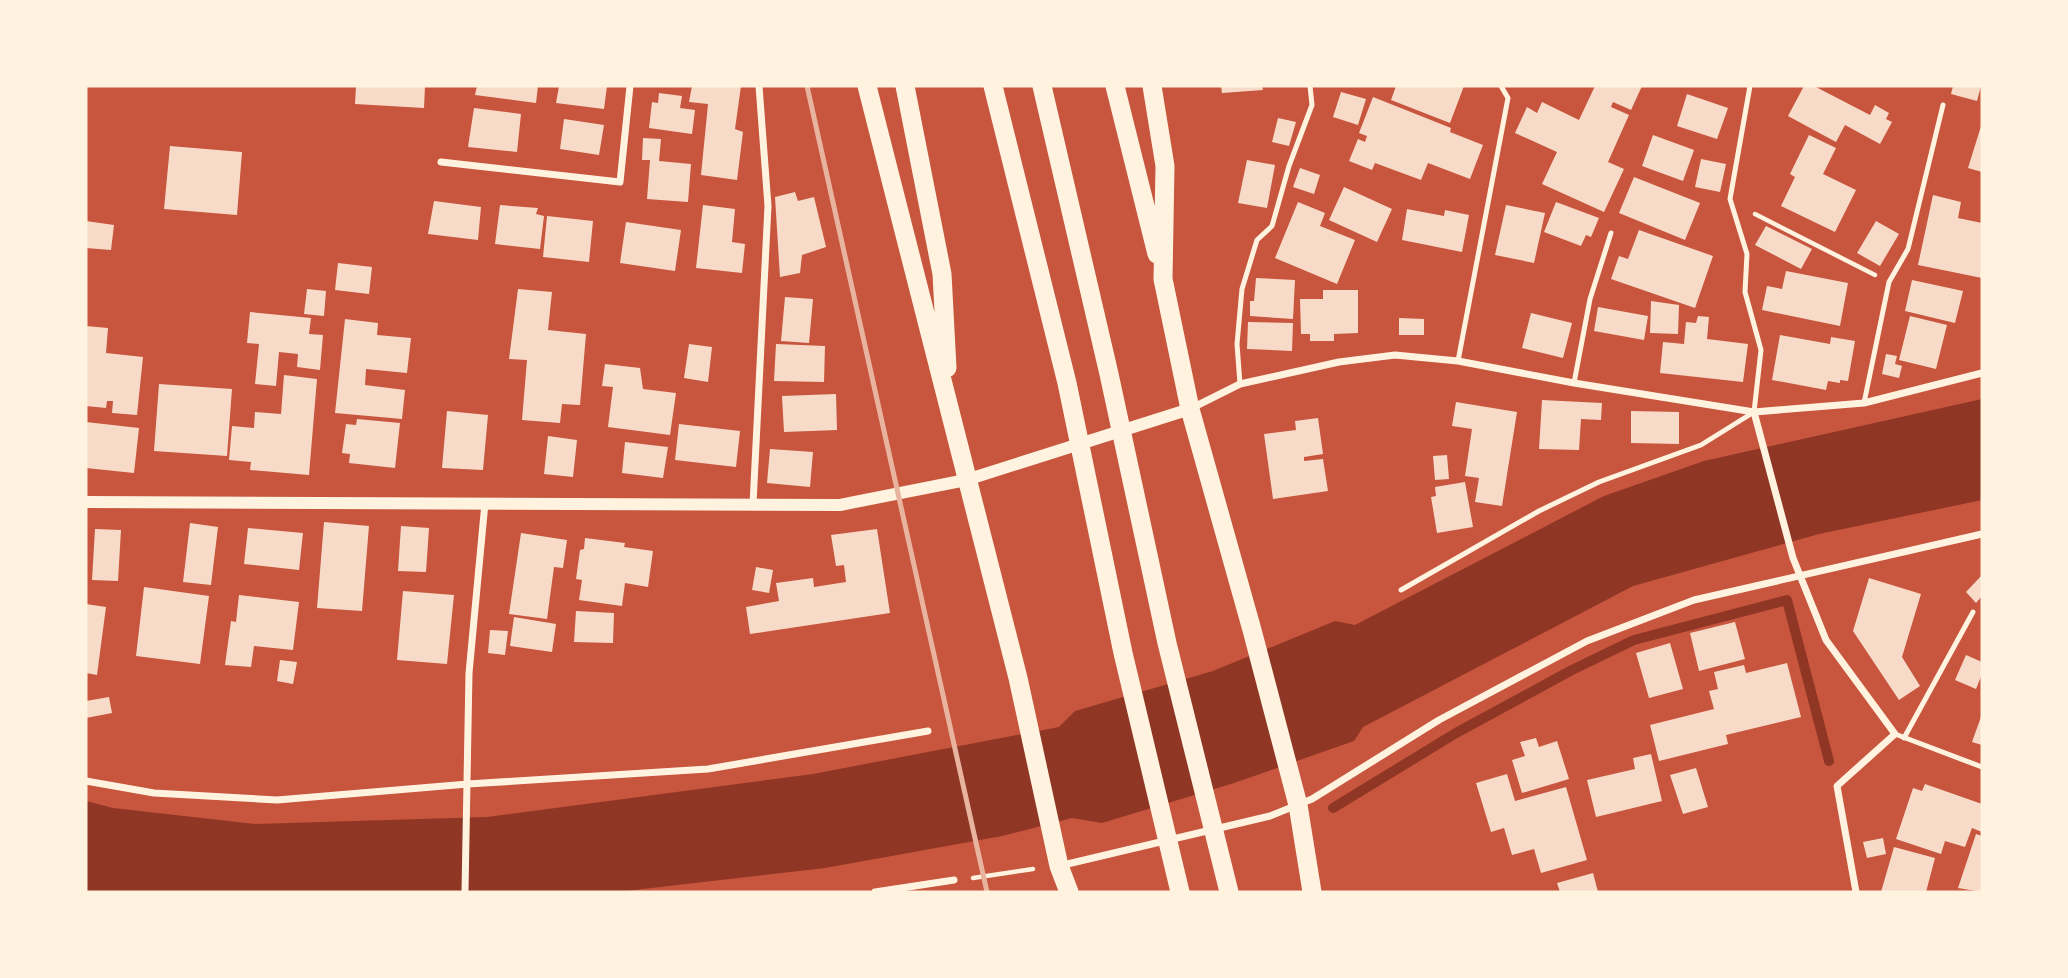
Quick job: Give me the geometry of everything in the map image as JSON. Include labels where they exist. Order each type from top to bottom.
[{"type":"highway","points":[[867,86],[1018,678],[1063,877]]},
{"type":"highway","points":[[905,86],[942,274],[950,415]]},
{"type":"highway","points":[[993,86],[1067,383],[1123,653],[1180,892]]},
{"type":"highway","points":[[1042,86],[1109,374],[1167,643],[1228,892]]},
{"type":"highway","points":[[1115,86],[1163,279],[1190,409],[1252,630],[1296,801],[1312,892]]},
{"type":"highway","points":[[1152,86],[1165,166],[1163,279]]},
{"type":"highway","points":[[1302,827],[1327,892]]},
{"type":"street","points":[[441,162],[620,182],[630,86]]},
{"type":"street","points":[[753,504],[768,206],[759,86]]},
{"type":"street","points":[[86,502],[840,505],[966,480],[1190,409],[1240,384],[1339,362],[1395,355],[1458,361],[1754,412],[1864,403],[1982,373]]},
{"type":"street","points":[[1754,412],[1761,430],[1793,558],[1826,640],[1895,734],[1837,786],[1856,892]]},
{"type":"street","points":[[465,892],[469,673],[485,503]]},
{"type":"street","points":[[1063,877],[1270,816],[1296,801],[1317,797],[1439,720],[1587,641],[1694,600],[1982,534]]},
{"type":"street","points":[[86,781],[154,793],[277,800],[708,769],[928,731]]},
{"type":"street","points":[[875,892],[954,880]]},
{"type":"lane","points":[[1240,384],[1237,344],[1242,289],[1257,240],[1272,226],[1289,166],[1312,105],[1310,86]]},
{"type":"lane","points":[[1458,361],[1508,98],[1501,86]]},
{"type":"lane","points":[[1401,590],[1539,511],[1599,482],[1701,445],[1754,412],[1761,350],[1745,292],[1747,254],[1730,199],[1750,86]]},
{"type":"lane","points":[[1864,403],[1889,282],[1908,249],[1943,104]]},
{"type":"lane","points":[[1574,383],[1590,299],[1612,233]]},
{"type":"lane","points":[[1904,738],[1973,612]]},
{"type":"lane","points":[[1895,734],[1982,767]]},
{"type":"path","points":[[1730,199],[1889,282]]},
{"type":"path","points":[[954,880],[1063,877]]},
{"type":"shaded area","points":[[1982,399],[1982,500],[1819,534],[1633,586],[1363,727],[1354,741],[1234,783],[1102,823],[1072,818],[1002,836],[825,868],[617,892],[86,892],[86,801],[113,808],[255,824],[487,817],[813,774],[1059,727],[1075,711],[1213,671],[1335,621],[1355,625],[1604,496],[1704,461]]},
{"type":"building","points":[[356,86],[425,86],[424,108],[355,104]]},
{"type":"building","points":[[477,86],[538,86],[536,103],[475,95]]},
{"type":"building","points":[[559,86],[607,86],[604,109],[556,103]]},
{"type":"building","points":[[692,86],[741,86],[735,129],[743,132],[737,180],[701,175],[708,104],[689,102]]},
{"type":"building","points":[[1221,86],[1262,86],[1263,90],[1222,93]]},
{"type":"building","points":[[1396,86],[1464,86],[1450,123],[1391,100]]},
{"type":"building","points":[[1595,86],[1642,86],[1631,110],[1613,102],[1611,107],[1629,115],[1608,162],[1624,169],[1604,212],[1542,184],[1557,152],[1515,133],[1527,107],[1537,113],[1542,102],[1579,120]]},
{"type":"building","points":[[1804,86],[1814,86],[1870,115],[1875,105],[1889,113],[1886,119],[1892,122],[1880,144],[1845,125],[1836,142],[1788,116]]},
{"type":"building","points":[[1953,86],[1981,86],[1977,101],[1951,94]]},
{"type":"building","points":[[1341,92],[1366,99],[1358,125],[1333,117]]},
{"type":"building","points":[[659,93],[682,96],[680,108],[695,110],[692,134],[649,128],[652,102],[658,103]]},
{"type":"building","points":[[1687,94],[1728,108],[1717,139],[1677,126]]},
{"type":"building","points":[[1373,97],[1451,128],[1450,132],[1483,145],[1470,179],[1428,163],[1421,180],[1375,163],[1372,170],[1349,161],[1358,139],[1365,142],[1367,136],[1359,133]]},
{"type":"building","points":[[474,108],[521,114],[517,152],[468,147]]},
{"type":"building","points":[[1278,118],[1296,122],[1289,146],[1272,142]]},
{"type":"building","points":[[564,119],[604,125],[599,155],[560,149]]},
{"type":"building","points":[[1982,123],[1982,172],[1968,168]]},
{"type":"building","points":[[1653,135],[1694,150],[1683,181],[1642,166]]},
{"type":"building","points":[[1809,135],[1836,148],[1823,174],[1856,190],[1835,232],[1781,206],[1795,177],[1790,174]]},
{"type":"building","points":[[643,138],[661,139],[659,161],[691,164],[688,202],[647,199],[650,160],[642,160]]},
{"type":"building","points":[[170,146],[242,152],[237,215],[164,209]]},
{"type":"building","points":[[1701,159],[1726,164],[1720,192],[1695,187]]},
{"type":"building","points":[[1247,160],[1275,165],[1267,208],[1238,203]]},
{"type":"building","points":[[1300,168],[1320,175],[1314,194],[1293,187]]},
{"type":"building","points":[[1634,177],[1700,203],[1685,240],[1619,213]]},
{"type":"building","points":[[1344,187],[1392,209],[1377,242],[1329,220]]},
{"type":"building","points":[[795,192],[798,201],[814,197],[826,247],[802,255],[800,273],[780,277],[775,197]]},
{"type":"building","points":[[1933,195],[1961,202],[1958,218],[1982,223],[1982,278],[1918,265]]},
{"type":"building","points":[[434,201],[481,207],[478,240],[428,234]]},
{"type":"building","points":[[1298,202],[1325,213],[1320,226],[1355,240],[1337,284],[1275,258]]},
{"type":"building","points":[[1556,202],[1599,218],[1591,237],[1586,235],[1581,246],[1544,232]]},
{"type":"building","points":[[500,205],[538,208],[536,214],[544,216],[540,249],[495,244]]},
{"type":"building","points":[[703,205],[735,209],[732,242],[745,244],[742,273],[696,268]]},
{"type":"building","points":[[1506,205],[1545,213],[1534,263],[1495,255]]},
{"type":"building","points":[[1407,209],[1444,216],[1445,210],[1469,215],[1462,252],[1402,240]]},
{"type":"building","points":[[547,216],[593,221],[589,262],[543,257]]},
{"type":"building","points":[[86,221],[114,225],[111,250],[86,248]]},
{"type":"building","points":[[1876,221],[1899,234],[1880,266],[1857,253]]},
{"type":"building","points":[[626,222],[681,230],[675,271],[620,263]]},
{"type":"building","points":[[1766,226],[1812,249],[1801,269],[1755,245]]},
{"type":"building","points":[[1639,230],[1713,256],[1695,308],[1611,279],[1619,256],[1628,259]]},
{"type":"building","points":[[338,263],[372,267],[369,294],[335,290]]},
{"type":"building","points":[[1786,271],[1848,283],[1840,326],[1762,310],[1767,286],[1782,289]]},
{"type":"building","points":[[1256,278],[1295,280],[1293,319],[1250,316],[1250,301],[1254,301]]},
{"type":"building","points":[[1912,280],[1963,291],[1955,323],[1905,311]]},
{"type":"building","points":[[307,289],[326,291],[324,316],[304,314]]},
{"type":"building","points":[[518,289],[552,292],[548,330],[586,334],[580,405],[562,404],[560,423],[522,420],[527,360],[509,359]]},
{"type":"building","points":[[1323,290],[1358,290],[1358,333],[1334,334],[1334,341],[1310,341],[1310,334],[1301,334],[1300,299],[1323,299]]},
{"type":"building","points":[[785,297],[813,299],[809,343],[781,341]]},
{"type":"building","points":[[1651,301],[1679,305],[1678,334],[1650,333]]},
{"type":"building","points":[[1598,307],[1648,316],[1644,340],[1594,331]]},
{"type":"building","points":[[250,312],[311,318],[309,334],[323,335],[320,370],[297,367],[298,354],[279,352],[276,386],[255,384],[259,344],[247,343]]},
{"type":"building","points":[[1531,313],[1572,323],[1563,358],[1522,348]]},
{"type":"building","points":[[1698,316],[1709,317],[1707,339],[1748,344],[1743,382],[1660,373],[1663,342],[1684,344],[1686,322],[1696,323]]},
{"type":"building","points":[[1910,316],[1947,325],[1936,369],[1899,360]]},
{"type":"building","points":[[1399,318],[1424,319],[1424,335],[1399,335]]},
{"type":"building","points":[[345,319],[378,323],[377,335],[411,338],[407,373],[366,369],[365,385],[405,390],[402,419],[335,413]]},
{"type":"building","points":[[1248,322],[1293,323],[1292,351],[1247,349]]},
{"type":"building","points":[[86,326],[108,328],[106,353],[143,357],[137,415],[112,413],[113,401],[107,401],[106,408],[86,406]]},
{"type":"building","points":[[1780,335],[1830,344],[1831,337],[1855,341],[1848,381],[1828,381],[1826,390],[1772,380]]},
{"type":"building","points":[[689,344],[712,347],[708,382],[684,378]]},
{"type":"building","points":[[776,344],[825,346],[824,382],[774,381]]},
{"type":"building","points":[[1886,354],[1897,356],[1895,364],[1902,366],[1899,378],[1882,374]]},
{"type":"building","points":[[605,364],[640,368],[643,389],[676,393],[670,435],[608,427],[613,387],[602,386]]},
{"type":"building","points":[[284,375],[317,379],[309,475],[250,470],[251,462],[229,460],[232,426],[254,428],[255,412],[281,414]]},
{"type":"building","points":[[159,384],[232,389],[227,456],[154,451]]},
{"type":"building","points":[[836,394],[837,430],[784,432],[782,396]]},
{"type":"building","points":[[1542,400],[1602,403],[1601,420],[1581,419],[1579,450],[1539,449]]},
{"type":"building","points":[[1456,402],[1517,412],[1502,506],[1475,502],[1479,478],[1465,476],[1472,429],[1452,426]]},
{"type":"building","points":[[447,411],[488,415],[483,470],[442,468]]},
{"type":"building","points":[[1631,411],[1679,412],[1679,444],[1631,443]]},
{"type":"building","points":[[1318,418],[1323,454],[1304,457],[1304,461],[1323,459],[1328,491],[1273,499],[1264,434],[1296,430],[1295,421]]},
{"type":"building","points":[[357,419],[400,423],[395,468],[349,463],[350,454],[342,453],[346,424],[356,425]]},
{"type":"building","points":[[86,422],[139,428],[134,473],[86,468]]},
{"type":"building","points":[[679,424],[740,431],[736,467],[675,460]]},
{"type":"building","points":[[548,436],[577,440],[573,477],[544,474]]},
{"type":"building","points":[[625,442],[668,447],[663,478],[622,473]]},
{"type":"building","points":[[770,449],[813,452],[810,487],[767,483]]},
{"type":"building","points":[[1447,455],[1449,479],[1435,480],[1433,456]]},
{"type":"building","points":[[1465,482],[1473,527],[1437,533],[1431,497],[1436,496],[1435,487]]},
{"type":"building","points":[[324,522],[369,526],[362,611],[317,608]]},
{"type":"building","points":[[190,523],[218,527],[211,585],[183,582]]},
{"type":"building","points":[[401,526],[429,528],[426,572],[398,571]]},
{"type":"building","points":[[248,528],[303,533],[299,570],[244,564]]},
{"type":"building","points":[[95,529],[121,530],[118,581],[92,580]]},
{"type":"building","points":[[877,529],[890,613],[750,634],[746,607],[779,601],[776,583],[813,578],[814,587],[846,582],[844,565],[836,566],[831,535]]},
{"type":"building","points":[[521,533],[567,540],[563,568],[554,567],[547,619],[509,614]]},
{"type":"building","points":[[585,538],[625,543],[624,547],[653,551],[648,587],[625,583],[622,606],[579,600],[582,580],[576,579],[580,550],[584,549]]},
{"type":"building","points":[[756,567],[773,570],[769,593],[752,590]]},
{"type":"building","points":[[1982,575],[1982,596],[1976,603],[1966,592]]},
{"type":"building","points":[[1869,578],[1921,594],[1902,657],[1920,686],[1899,700],[1853,631]]},
{"type":"building","points":[[144,587],[209,596],[200,664],[136,656]]},
{"type":"building","points":[[403,591],[454,595],[447,664],[397,660]]},
{"type":"building","points":[[239,595],[299,602],[293,650],[254,646],[251,667],[225,665],[231,621],[236,622]]},
{"type":"building","points":[[86,604],[106,607],[97,675],[86,673]]},
{"type":"building","points":[[576,611],[614,613],[613,643],[574,642]]},
{"type":"building","points":[[514,617],[556,624],[552,652],[510,646]]},
{"type":"building","points":[[1735,622],[1745,659],[1699,671],[1690,633]]},
{"type":"building","points":[[490,630],[508,631],[505,655],[488,653]]},
{"type":"building","points":[[1670,643],[1683,689],[1649,698],[1636,653]]},
{"type":"building","points":[[1966,655],[1982,662],[1982,674],[1976,689],[1955,680]]},
{"type":"building","points":[[280,660],[297,662],[293,684],[277,681]]},
{"type":"building","points":[[1787,663],[1801,717],[1726,735],[1728,744],[1659,761],[1650,725],[1714,709],[1709,691],[1718,689],[1714,672],[1744,665],[1746,673]]},
{"type":"building","points":[[109,697],[112,713],[86,718],[86,701]]},
{"type":"building","points":[[1982,714],[1982,745],[1972,742]]},
{"type":"building","points":[[1536,738],[1539,747],[1557,741],[1569,779],[1522,793],[1512,760],[1525,756],[1520,742]]},
{"type":"building","points":[[1651,754],[1662,801],[1596,817],[1587,780],[1635,769],[1633,758]]},
{"type":"building","points":[[1696,768],[1708,807],[1683,814],[1670,775]]},
{"type":"building","points":[[1507,774],[1515,801],[1566,787],[1587,860],[1541,873],[1534,849],[1512,855],[1504,828],[1491,832],[1476,783]]},
{"type":"building","points":[[1925,784],[1982,804],[1982,832],[1972,828],[1965,847],[1945,841],[1941,854],[1896,839],[1913,788],[1922,791]]},
{"type":"building","points":[[1976,834],[1982,836],[1982,892],[1958,888]]},
{"type":"building","points":[[1883,838],[1886,854],[1867,858],[1863,842]]},
{"type":"building","points":[[1894,847],[1935,858],[1926,892],[1881,892]]},
{"type":"building","points":[[1593,873],[1598,892],[1560,892],[1557,883]]},
{"type":"waterway","points":[[1333,808],[1456,733],[1572,670],[1634,640],[1787,600],[1829,761]]},
{"type":"railway","points":[[807,86],[987,892]]}]
